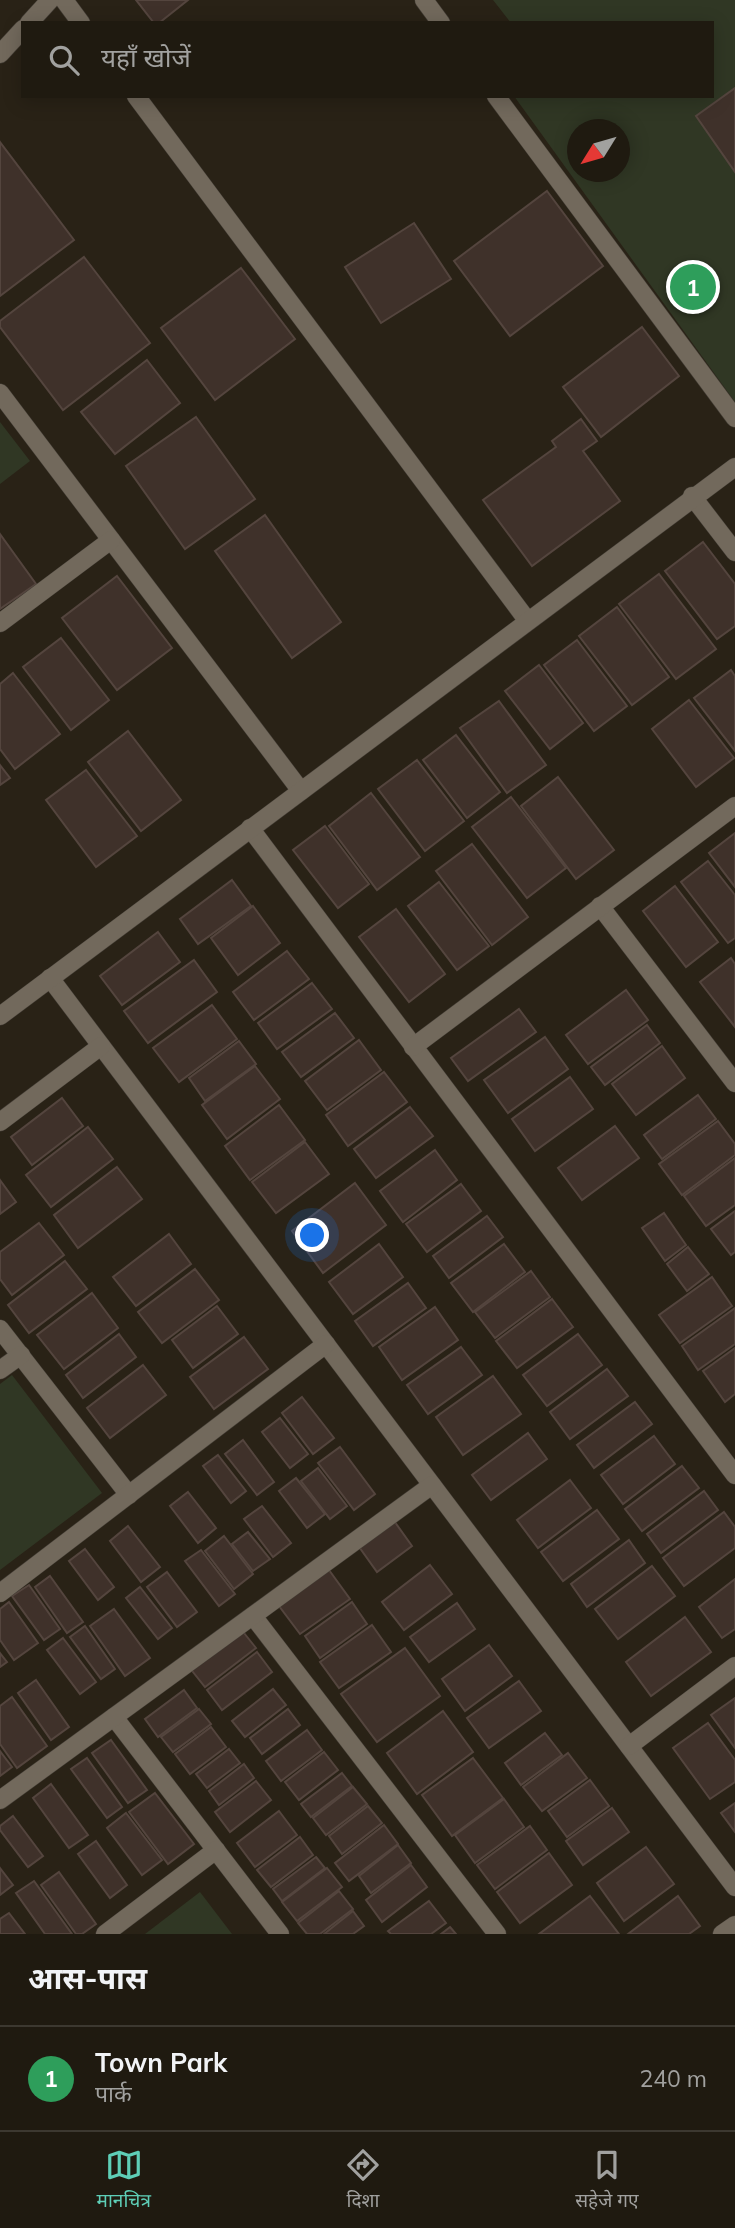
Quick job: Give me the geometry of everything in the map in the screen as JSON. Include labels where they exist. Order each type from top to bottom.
[{"type":"street","points":[[31,21],[50,0]]},
{"type":"street","points":[[64,0],[80,21]]},
{"type":"street","points":[[424,0],[440,21]]},
{"type":"street","points":[[0,54],[21,31]]},
{"type":"street","points":[[137,98],[527,620]]},
{"type":"street","points":[[497,98],[735,418]]},
{"type":"street","points":[[0,393],[301,791]]},
{"type":"street","points":[[0,1016],[692,496],[735,467]]},
{"type":"street","points":[[692,496],[735,552]]},
{"type":"street","points":[[0,623],[111,540]]},
{"type":"street","points":[[414,1047],[735,806]]},
{"type":"street","points":[[250,828],[735,1475]]},
{"type":"street","points":[[600,906],[735,1083]]},
{"type":"street","points":[[50,978],[735,1887]]},
{"type":"street","points":[[0,1122],[101,1046]]},
{"type":"street","points":[[0,1329],[129,1494]]},
{"type":"street","points":[[0,1593],[326,1344]]},
{"type":"street","points":[[0,1370],[21,1355]]},
{"type":"street","points":[[0,1800],[432,1485]]},
{"type":"street","points":[[253,1616],[496,1934]]},
{"type":"street","points":[[629,1746],[735,1666]]},
{"type":"street","points":[[114,1717],[280,1934]]},
{"type":"street","points":[[105,1934],[216,1850]]},
{"type":"street","points":[[722,1934],[735,1925]]},
{"type":"green space","points":[[493,0],[735,0],[735,402],[576,182],[630,182],[630,119],[567,119],[567,169],[515,98],[714,98],[714,21],[509,21]]},
{"type":"green space","points":[[0,422],[30,461],[0,484]]},
{"type":"green space","points":[[12,1375],[102,1493],[0,1570],[0,1384]]},
{"type":"green space","points":[[200,1892],[232,1934],[145,1934]]},
{"type":"building","points":[[136,0],[188,0],[162,21],[152,21]]},
{"type":"building","points":[[735,88],[735,172],[696,116]]},
{"type":"building","points":[[0,142],[74,240],[0,296]]},
{"type":"building","points":[[547,191],[603,266],[510,336],[454,261]]},
{"type":"building","points":[[414,223],[451,279],[381,323],[345,267]]},
{"type":"building","points":[[84,257],[150,343],[63,410],[0,327],[0,321]]},
{"type":"building","points":[[241,268],[295,339],[215,400],[161,328]]},
{"type":"building","points":[[642,327],[679,376],[601,437],[563,387]]},
{"type":"building","points":[[147,360],[180,403],[115,454],[81,412]]},
{"type":"building","points":[[196,417],[255,499],[185,549],[126,466]]},
{"type":"building","points":[[581,419],[597,441],[583,451],[620,501],[532,566],[483,500],[556,447],[552,441]]},
{"type":"building","points":[[265,515],[341,622],[292,658],[215,551]]},
{"type":"building","points":[[0,534],[36,584],[0,609]]},
{"type":"building","points":[[703,542],[735,584],[735,626],[717,639],[665,571]]},
{"type":"building","points":[[659,574],[716,649],[676,679],[619,604]]},
{"type":"building","points":[[117,576],[172,648],[117,690],[62,618]]},
{"type":"building","points":[[617,607],[669,677],[632,705],[579,636]]},
{"type":"building","points":[[61,638],[109,700],[71,730],[23,667]]},
{"type":"building","points":[[577,640],[627,706],[594,731],[544,665]]},
{"type":"building","points":[[539,665],[583,723],[550,749],[505,691]]},
{"type":"building","points":[[731,670],[735,676],[735,751],[694,698]]},
{"type":"building","points":[[13,673],[60,734],[15,769],[0,749],[0,684]]},
{"type":"building","points":[[689,700],[734,758],[696,787],[652,729]]},
{"type":"building","points":[[499,701],[546,765],[507,793],[460,728]]},
{"type":"building","points":[[128,731],[181,800],[141,831],[88,762]]},
{"type":"building","points":[[456,735],[500,792],[467,818],[423,760]]},
{"type":"building","points":[[417,760],[464,821],[425,851],[378,789]]},
{"type":"building","points":[[0,765],[10,778],[0,785]]},
{"type":"building","points":[[86,770],[137,836],[96,867],[46,800]]},
{"type":"building","points":[[558,777],[614,850],[576,879],[521,806]]},
{"type":"building","points":[[371,793],[420,857],[377,890],[329,826]]},
{"type":"building","points":[[511,797],[566,868],[527,898],[472,827]]},
{"type":"building","points":[[325,826],[369,884],[338,908],[293,850]]},
{"type":"building","points":[[735,833],[735,887],[709,853]]},
{"type":"building","points":[[472,844],[528,917],[492,945],[436,871]]},
{"type":"building","points":[[708,861],[735,895],[735,938],[728,943],[681,882]]},
{"type":"building","points":[[232,880],[251,906],[198,944],[180,919]]},
{"type":"building","points":[[439,882],[489,946],[457,970],[408,906]]},
{"type":"building","points":[[675,886],[718,942],[686,967],[643,911]]},
{"type":"building","points":[[253,906],[280,943],[238,975],[211,938]]},
{"type":"building","points":[[396,909],[445,974],[409,1002],[359,937]]},
{"type":"building","points":[[158,932],[180,962],[122,1005],[100,976]]},
{"type":"building","points":[[287,951],[309,979],[254,1020],[233,992]]},
{"type":"building","points":[[731,958],[735,964],[735,1027],[700,982]]},
{"type":"building","points":[[194,960],[217,992],[148,1043],[124,1011]]},
{"type":"building","points":[[312,983],[332,1009],[277,1049],[258,1023]]},
{"type":"building","points":[[626,990],[648,1020],[588,1064],[566,1035]]},
{"type":"building","points":[[212,1005],[237,1039],[179,1082],[153,1048]]},
{"type":"building","points":[[519,1009],[536,1032],[468,1081],[451,1058]]},
{"type":"building","points":[[335,1013],[354,1038],[301,1077],[282,1052]]},
{"type":"building","points":[[647,1025],[660,1043],[605,1085],[591,1067]]},
{"type":"building","points":[[545,1037],[568,1069],[508,1113],[484,1080]]},
{"type":"building","points":[[359,1040],[381,1070],[327,1110],[305,1081]]},
{"type":"building","points":[[239,1041],[256,1064],[205,1101],[189,1078]]},
{"type":"building","points":[[662,1046],[685,1078],[636,1115],[612,1084]]},
{"type":"building","points":[[255,1066],[280,1099],[227,1139],[202,1105]]},
{"type":"building","points":[[384,1072],[407,1102],[348,1146],[326,1115]]},
{"type":"building","points":[[570,1077],[593,1109],[535,1151],[512,1119]]},
{"type":"building","points":[[698,1095],[716,1119],[662,1159],[644,1135]]},
{"type":"building","points":[[62,1098],[83,1126],[32,1165],[11,1137]]},
{"type":"building","points":[[279,1105],[305,1140],[250,1180],[225,1146]]},
{"type":"building","points":[[410,1107],[433,1136],[376,1178],[354,1149]]},
{"type":"building","points":[[718,1121],[735,1144],[735,1155],[682,1195],[659,1164]]},
{"type":"building","points":[[615,1126],[639,1158],[582,1200],[558,1168]]},
{"type":"building","points":[[88,1127],[113,1159],[51,1207],[26,1175]]},
{"type":"building","points":[[305,1142],[329,1174],[276,1213],[252,1182]]},
{"type":"building","points":[[435,1150],[457,1180],[403,1222],[380,1191]]},
{"type":"building","points":[[735,1158],[735,1205],[706,1226],[684,1196]]},
{"type":"building","points":[[117,1167],[142,1199],[78,1248],[54,1215]]},
{"type":"building","points":[[0,1180],[16,1202],[0,1214]]},
{"type":"building","points":[[355,1183],[386,1225],[323,1273],[292,1231]]},
{"type":"building","points":[[461,1184],[481,1211],[427,1252],[406,1224]]},
{"type":"building","points":[[735,1211],[735,1252],[731,1255],[711,1229]]},
{"type":"building","points":[[664,1213],[686,1245],[665,1261],[642,1228]]},
{"type":"building","points":[[487,1216],[503,1237],[449,1278],[433,1256]]},
{"type":"building","points":[[39,1223],[64,1255],[12,1295],[0,1279],[0,1252]]},
{"type":"building","points":[[169,1234],[191,1264],[136,1306],[113,1277]]},
{"type":"building","points":[[379,1244],[403,1277],[353,1314],[329,1282]]},
{"type":"building","points":[[504,1244],[525,1272],[473,1312],[451,1283]]},
{"type":"building","points":[[688,1247],[709,1274],[687,1291],[667,1264]]},
{"type":"building","points":[[65,1261],[87,1289],[29,1333],[8,1305]]},
{"type":"building","points":[[195,1269],[219,1300],[162,1343],[138,1312]]},
{"type":"building","points":[[531,1271],[550,1297],[495,1338],[475,1312]]},
{"type":"building","points":[[712,1277],[732,1306],[680,1343],[659,1315]]},
{"type":"building","points":[[408,1283],[426,1308],[373,1346],[355,1321]]},
{"type":"building","points":[[92,1293],[118,1328],[64,1369],[37,1335]]},
{"type":"building","points":[[552,1299],[573,1327],[517,1368],[496,1341]]},
{"type":"building","points":[[217,1306],[238,1334],[193,1368],[172,1340]]},
{"type":"building","points":[[435,1307],[458,1340],[402,1380],[379,1347]]},
{"type":"building","points":[[735,1308],[735,1344],[698,1370],[682,1346]]},
{"type":"building","points":[[119,1334],[136,1357],[83,1398],[66,1375]]},
{"type":"building","points":[[578,1334],[602,1365],[547,1406],[523,1375]]},
{"type":"building","points":[[244,1337],[268,1369],[214,1409],[190,1377]]},
{"type":"building","points":[[461,1347],[482,1375],[428,1414],[407,1385]]},
{"type":"building","points":[[735,1348],[735,1394],[725,1402],[703,1371]]},
{"type":"building","points":[[143,1365],[166,1395],[110,1438],[87,1408]]},
{"type":"building","points":[[607,1369],[628,1396],[570,1439],[550,1412]]},
{"type":"building","points":[[493,1376],[521,1414],[463,1455],[436,1417]]},
{"type":"building","points":[[302,1397],[334,1438],[313,1454],[282,1413]]},
{"type":"building","points":[[635,1402],[652,1424],[594,1468],[577,1445]]},
{"type":"building","points":[[280,1418],[308,1454],[290,1468],[262,1432]]},
{"type":"building","points":[[528,1433],[547,1459],[491,1500],[472,1475]]},
{"type":"building","points":[[654,1436],[675,1464],[623,1504],[601,1475]]},
{"type":"building","points":[[243,1440],[274,1482],[257,1495],[225,1454]]},
{"type":"building","points":[[340,1447],[375,1494],[354,1510],[318,1463]]},
{"type":"building","points":[[218,1455],[246,1491],[231,1503],[203,1466]]},
{"type":"building","points":[[682,1466],[699,1488],[642,1531],[625,1509]]},
{"type":"building","points":[[318,1468],[347,1506],[330,1519],[301,1481]]},
{"type":"building","points":[[296,1478],[325,1514],[307,1528],[279,1491]]},
{"type":"building","points":[[570,1480],[591,1508],[538,1548],[517,1520]]},
{"type":"building","points":[[704,1491],[718,1510],[661,1553],[647,1534]]},
{"type":"building","points":[[188,1492],[216,1528],[198,1543],[170,1506]]},
{"type":"building","points":[[262,1506],[291,1543],[273,1557],[244,1519]]},
{"type":"building","points":[[597,1510],[619,1539],[563,1581],[541,1552]]},
{"type":"building","points":[[724,1512],[735,1527],[735,1548],[684,1586],[663,1558]]},
{"type":"building","points":[[392,1518],[412,1546],[377,1572],[357,1544]]},
{"type":"building","points":[[128,1526],[160,1567],[141,1582],[110,1541]]},
{"type":"building","points":[[248,1532],[270,1559],[253,1571],[232,1544]]},
{"type":"building","points":[[224,1536],[253,1574],[234,1589],[205,1551]]},
{"type":"building","points":[[629,1540],[645,1563],[587,1607],[571,1584]]},
{"type":"building","points":[[85,1549],[114,1587],[98,1600],[69,1561]]},
{"type":"building","points":[[201,1550],[235,1594],[219,1606],[185,1561]]},
{"type":"building","points":[[430,1565],[452,1594],[404,1630],[382,1602]]},
{"type":"building","points":[[652,1566],[675,1596],[618,1639],[595,1609]]},
{"type":"building","points":[[329,1570],[350,1599],[300,1634],[279,1606]]},
{"type":"building","points":[[167,1572],[197,1612],[177,1627],[147,1587]]},
{"type":"building","points":[[50,1576],[83,1622],[67,1633],[35,1587]]},
{"type":"building","points":[[735,1579],[735,1629],[722,1638],[699,1607]]},
{"type":"building","points":[[29,1585],[60,1629],[44,1640],[12,1596]]},
{"type":"building","points":[[140,1587],[172,1628],[158,1639],[126,1598]]},
{"type":"building","points":[[9,1602],[38,1643],[14,1660],[0,1640],[0,1609]]},
{"type":"building","points":[[352,1602],[367,1624],[320,1658],[305,1636]]},
{"type":"building","points":[[457,1603],[475,1629],[429,1662],[410,1637]]},
{"type":"building","points":[[114,1609],[150,1658],[125,1676],[90,1626]]},
{"type":"building","points":[[685,1617],[711,1652],[651,1696],[626,1662]]},
{"type":"building","points":[[372,1625],[391,1652],[339,1688],[320,1662]]},
{"type":"building","points":[[85,1626],[115,1669],[101,1679],[70,1637]]},
{"type":"building","points":[[240,1628],[256,1648],[205,1687],[189,1667]]},
{"type":"building","points":[[63,1638],[96,1682],[80,1694],[47,1650]]},
{"type":"building","points":[[489,1645],[512,1676],[465,1711],[442,1679]]},
{"type":"building","points":[[405,1648],[440,1696],[377,1742],[341,1694]]},
{"type":"building","points":[[257,1652],[272,1672],[222,1710],[207,1690]]},
{"type":"building","points":[[0,1653],[7,1662],[0,1667]]},
{"type":"building","points":[[36,1680],[69,1727],[51,1740],[18,1693]]},
{"type":"building","points":[[519,1681],[541,1711],[489,1748],[467,1718]]},
{"type":"building","points":[[273,1689],[286,1705],[245,1737],[232,1721]]},
{"type":"building","points":[[184,1690],[197,1708],[158,1737],[145,1719]]},
{"type":"building","points":[[12,1697],[47,1746],[17,1768],[0,1744],[0,1706]]},
{"type":"building","points":[[735,1698],[735,1748],[711,1715]]},
{"type":"building","points":[[199,1709],[211,1724],[173,1752],[161,1737]]},
{"type":"building","points":[[288,1709],[300,1725],[262,1754],[250,1738]]},
{"type":"building","points":[[443,1711],[473,1752],[417,1794],[387,1753]]},
{"type":"building","points":[[708,1723],[735,1760],[735,1782],[710,1799],[673,1748]]},
{"type":"building","points":[[211,1727],[226,1747],[190,1774],[175,1754]]},
{"type":"building","points":[[307,1730],[322,1750],[281,1781],[266,1761]]},
{"type":"building","points":[[545,1733],[562,1755],[521,1785],[505,1763]]},
{"type":"building","points":[[111,1740],[147,1790],[128,1803],[92,1753]]},
{"type":"building","points":[[229,1749],[240,1763],[207,1788],[196,1774]]},
{"type":"building","points":[[0,1751],[12,1767],[0,1776]]},
{"type":"building","points":[[324,1752],[338,1770],[299,1800],[285,1782]]},
{"type":"building","points":[[568,1753],[587,1778],[542,1811],[523,1787]]},
{"type":"building","points":[[87,1758],[122,1807],[107,1818],[71,1769]]},
{"type":"building","points":[[473,1758],[503,1798],[452,1836],[422,1795]]},
{"type":"building","points":[[244,1764],[254,1778],[219,1805],[209,1791]]},
{"type":"building","points":[[342,1773],[352,1786],[311,1817],[301,1804]]},
{"type":"building","points":[[590,1780],[609,1806],[567,1837],[548,1811]]},
{"type":"building","points":[[256,1781],[271,1800],[230,1832],[215,1812]]},
{"type":"building","points":[[51,1784],[88,1835],[69,1848],[33,1798]]},
{"type":"building","points":[[353,1787],[367,1804],[326,1835],[313,1818]]},
{"type":"building","points":[[155,1793],[194,1844],[168,1864],[129,1812]]},
{"type":"building","points":[[504,1799],[524,1827],[475,1863],[455,1835]]},
{"type":"building","points":[[735,1803],[735,1832],[721,1813]]},
{"type":"building","points":[[368,1806],[382,1823],[342,1854],[329,1836]]},
{"type":"building","points":[[612,1808],[629,1832],[583,1865],[566,1841]]},
{"type":"building","points":[[279,1811],[297,1835],[255,1867],[237,1843]]},
{"type":"building","points":[[126,1813],[162,1860],[142,1875],[107,1828]]},
{"type":"building","points":[[13,1816],[43,1856],[28,1867],[0,1830],[0,1826]]},
{"type":"building","points":[[384,1825],[398,1844],[349,1881],[335,1863]]},
{"type":"building","points":[[530,1826],[547,1850],[495,1889],[477,1865]]},
{"type":"building","points":[[300,1837],[313,1855],[271,1887],[257,1870]]},
{"type":"building","points":[[96,1841],[127,1885],[110,1898],[78,1854]]},
{"type":"building","points":[[398,1845],[411,1863],[371,1893],[359,1876]]},
{"type":"building","points":[[646,1847],[674,1884],[624,1921],[597,1883]]},
{"type":"building","points":[[549,1853],[572,1885],[520,1923],[497,1892]]},
{"type":"building","points":[[316,1857],[325,1868],[282,1901],[273,1889]]},
{"type":"building","points":[[411,1865],[427,1887],[382,1922],[366,1900]]},
{"type":"building","points":[[0,1868],[13,1885],[0,1895]]},
{"type":"building","points":[[327,1868],[342,1887],[297,1921],[282,1902]]},
{"type":"building","points":[[59,1872],[96,1924],[82,1934],[76,1934],[41,1885]]},
{"type":"building","points":[[34,1881],[72,1934],[45,1934],[16,1893]]},
{"type":"building","points":[[339,1891],[353,1909],[320,1934],[307,1934],[298,1923]]},
{"type":"building","points":[[590,1896],[619,1934],[539,1934]]},
{"type":"building","points":[[678,1896],[700,1926],[689,1934],[628,1934]]},
{"type":"building","points":[[429,1901],[446,1923],[431,1934],[391,1934],[388,1931]]},
{"type":"building","points":[[353,1911],[364,1926],[353,1934],[324,1934]]},
{"type":"building","points":[[9,1913],[25,1934],[0,1934],[0,1919]]},
{"type":"building","points":[[450,1927],[456,1934],[441,1934]]},
{"type":"place","name":"Town Park","points":[[693,287]]}]
